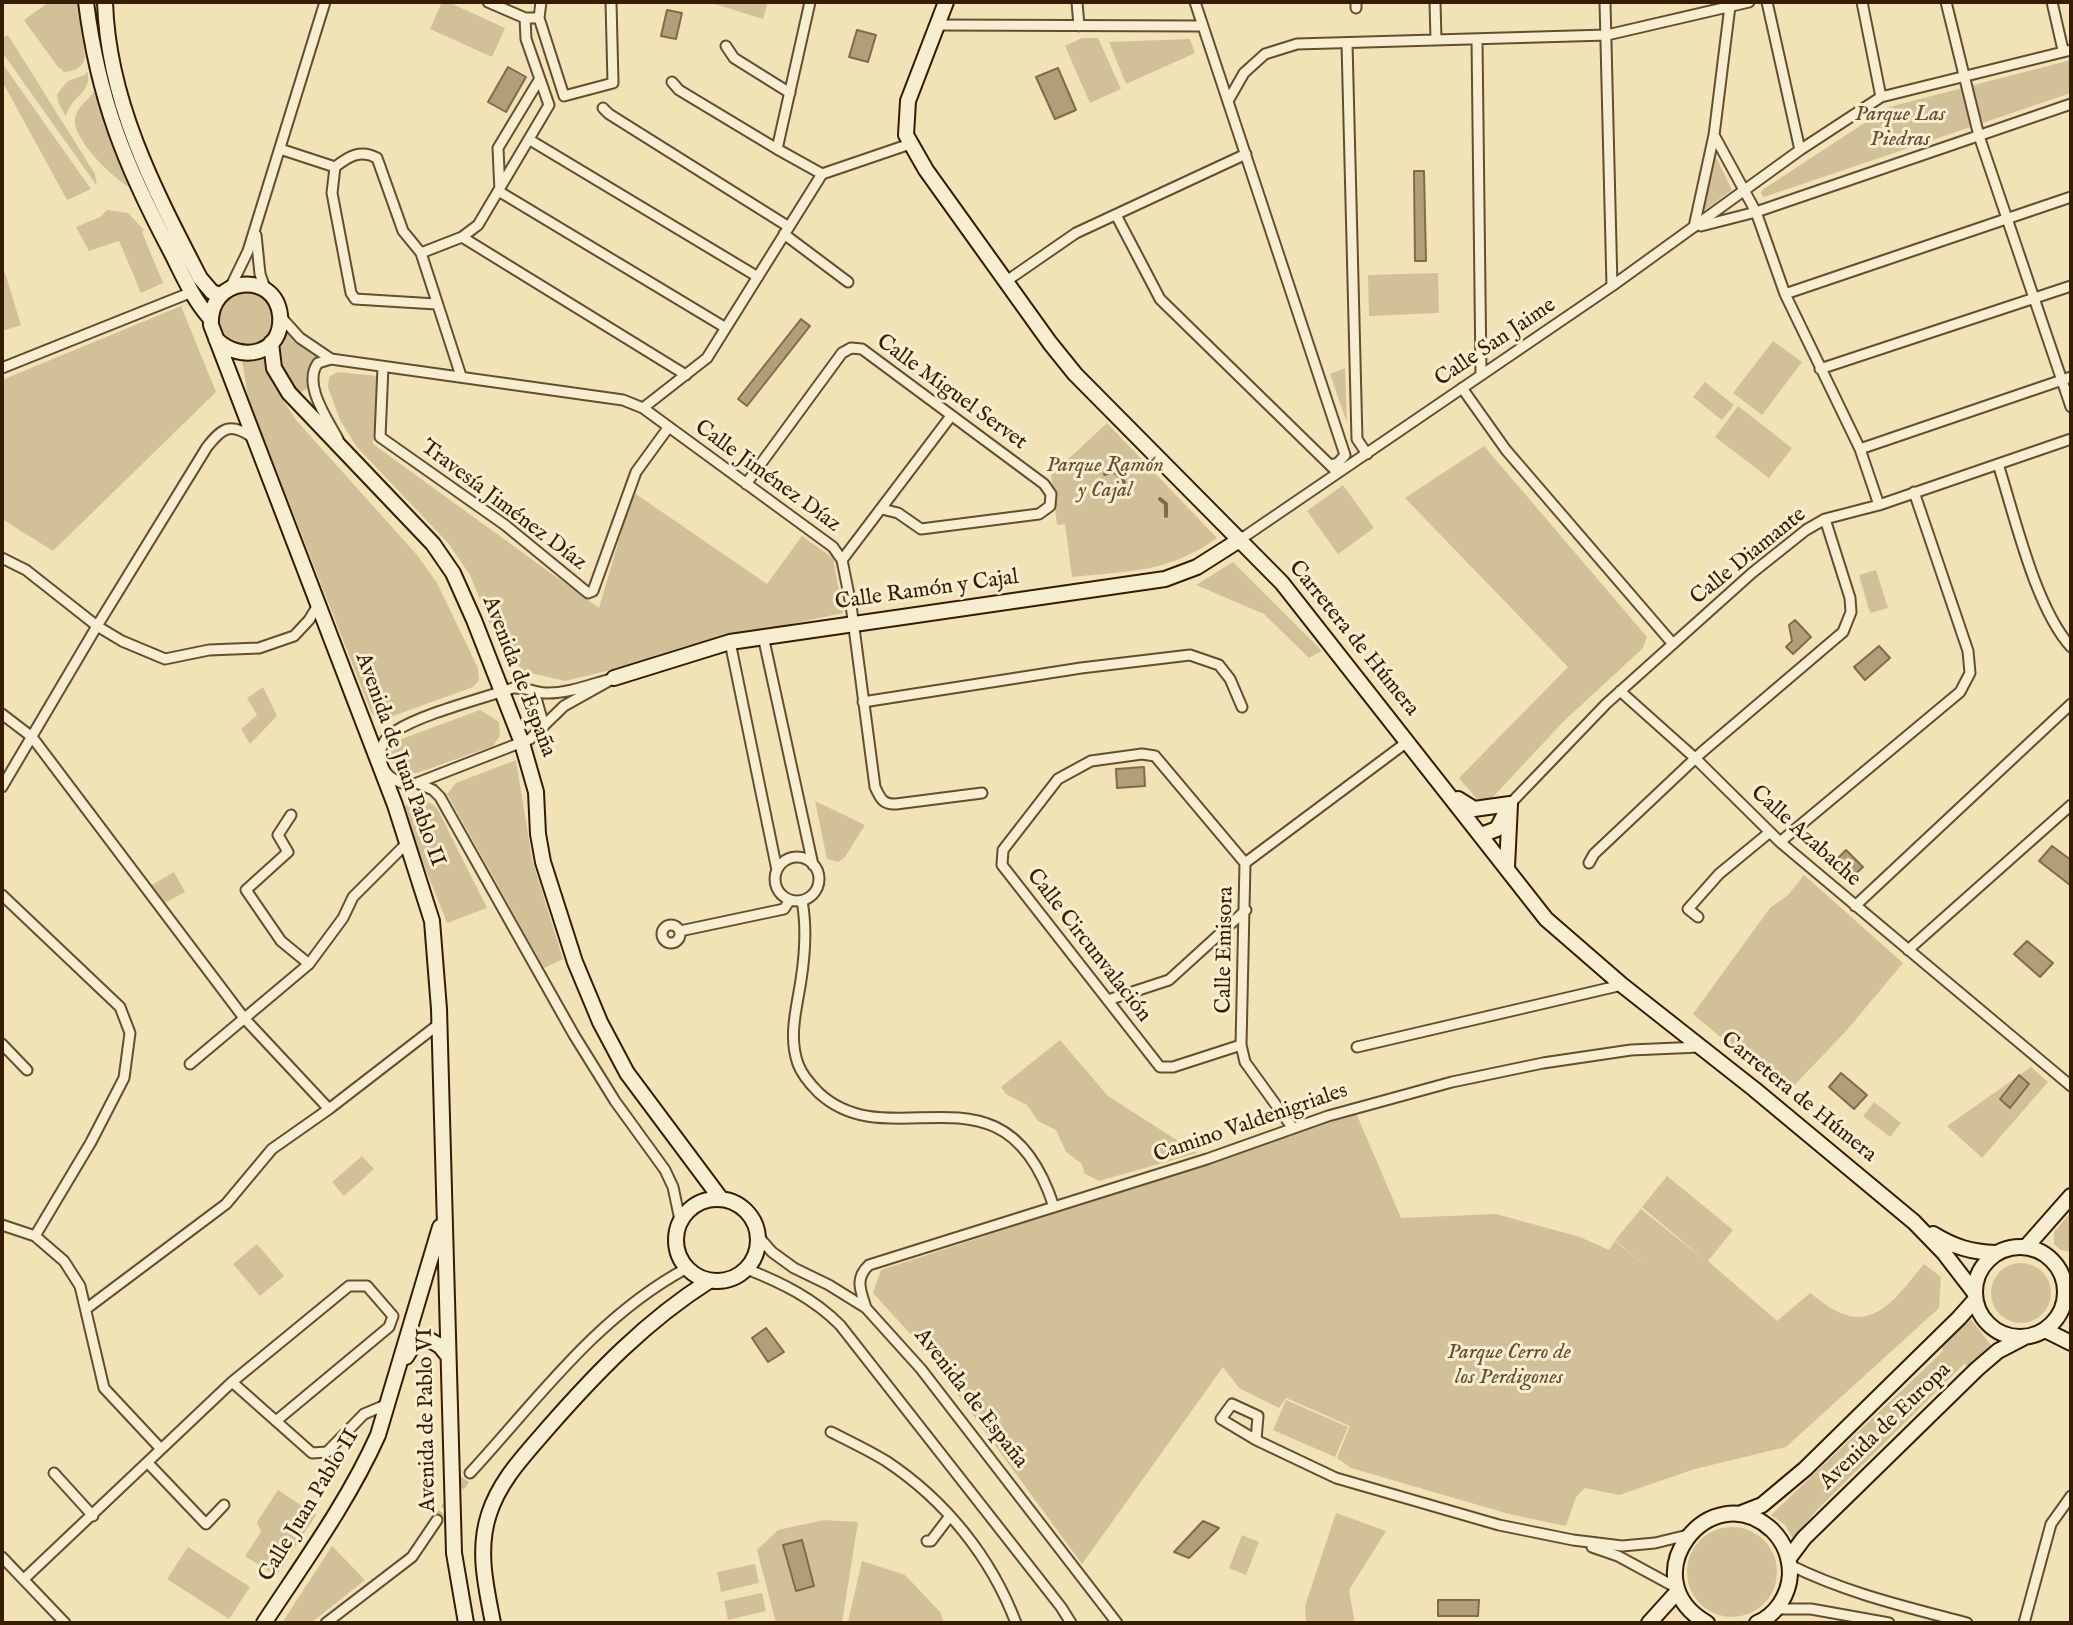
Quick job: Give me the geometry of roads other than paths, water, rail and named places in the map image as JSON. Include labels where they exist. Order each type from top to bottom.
[{"type":"street","points":[[86,2],[97,72],[112,126],[152,217],[190,293],[210,318],[216,339],[227,349],[241,354],[255,352],[271,343],[278,332],[280,315],[276,302],[266,291],[252,285],[212,292],[200,278],[130,129],[112,66],[105,2]]},
{"type":"street","points":[[210,318],[214,303],[242,266],[325,2]]},
{"type":"street","points":[[488,2],[525,18],[539,18]]},
{"type":"street","points":[[541,2],[539,18],[564,96],[613,83],[611,2]]},
{"type":"street","points":[[777,149],[810,2]]},
{"type":"street","points":[[643,408],[707,358],[822,174],[910,144],[905,122],[908,101],[946,2]]},
{"type":"street","points":[[1077,2],[1079,26]]},
{"type":"street","points":[[1195,2],[1348,460],[1330,465]]},
{"type":"street","points":[[1435,2],[1436,40]]},
{"type":"street","points":[[1605,2],[1612,286]]},
{"type":"street","points":[[1228,101],[1244,73],[1265,54],[1297,44],[1607,35],[1746,2]]},
{"type":"street","points":[[1767,2],[1800,150]]},
{"type":"street","points":[[1862,2],[1881,97]]},
{"type":"street","points":[[1946,2],[1979,136],[2033,298],[2066,379],[2071,407]]},
{"type":"street","points":[[2052,2],[2067,50]]},
{"type":"street","points":[[1730,6],[1714,135],[1694,227],[1756,212],[2071,104]]},
{"type":"street","points":[[421,253],[462,237],[478,225],[549,105],[526,39],[525,18]]},
{"type":"street","points":[[938,25],[1202,26]]},
{"type":"street","points":[[1477,39],[1481,375]]},
{"type":"street","points":[[1347,43],[1357,439],[1367,454]]},
{"type":"street","points":[[726,46],[734,58],[790,93]]},
{"type":"street","name":"Calle San Jaime","points":[[1241,539],[1339,473],[1348,460],[1367,454],[1612,286],[1800,150],[1881,97],[2067,50]]},
{"type":"street","points":[[500,192],[498,148],[539,80]]},
{"type":"street","points":[[672,82],[679,90],[822,174]]},
{"type":"street","points":[[603,108],[786,230],[848,282]]},
{"type":"street","points":[[1714,135],[1756,212],[1785,294],[1860,449],[1879,505]]},
{"type":"street","points":[[530,140],[758,277]]},
{"type":"street","name":"Carretera de Húmera","points":[[910,144],[1005,282],[1075,374],[1282,583],[1546,919],[1622,985],[1914,1222],[1944,1253],[1974,1296]]},
{"type":"street","points":[[280,149],[335,167],[356,154],[368,153],[377,158],[403,231],[421,253],[461,376]]},
{"type":"street","points":[[1005,282],[1060,242],[1246,154]]},
{"type":"street","points":[[335,167],[332,193],[351,293],[355,299],[436,304]]},
{"type":"street","points":[[500,192],[726,328]]},
{"type":"street","points":[[1785,294],[2071,197]]},
{"type":"street","points":[[1116,215],[1160,299],[1339,473]]},
{"type":"street","points":[[258,220],[256,246],[266,291]]},
{"type":"street","points":[[462,237],[686,375]]},
{"type":"street","points":[[1820,369],[2071,286]]},
{"type":"street","points":[[2,368],[190,293]]},
{"type":"street","name":"Calle Jiménez Díaz","points":[[280,315],[292,331],[331,359],[623,400],[643,408],[833,547],[842,560],[875,787],[882,801],[888,805],[982,793]]},
{"type":"street","name":"Avenida de Juan Pablo II","points":[[216,339],[381,764],[432,921],[439,1024],[444,1216]]},
{"type":"street","name":"Avenida de España","points":[[271,343],[274,368],[282,383],[310,417],[433,544],[453,573],[522,743],[536,792],[543,862],[575,962],[600,1022],[627,1073],[721,1199]]},
{"type":"street","name":"Calle Miguel Servet","points":[[746,484],[842,353],[851,348],[862,349],[1044,484],[1051,494],[1050,506],[1039,514],[921,529],[898,513],[882,509]]},
{"type":"street","name":"Avenida de España","points":[[331,359],[318,363],[313,375],[318,399],[346,453]]},
{"type":"street","name":"Travesía Jiménez Díaz","points":[[383,367],[380,437],[505,525],[588,593],[593,591],[636,472],[668,428]]},
{"type":"street","points":[[1860,449],[2066,379]]},
{"type":"street","points":[[1462,388],[1506,450],[1673,644]]},
{"type":"street","points":[[842,560],[951,416]]},
{"type":"street","points":[[2,787],[97,626],[219,432],[238,429],[253,438]]},
{"type":"street","points":[[1341,443],[1357,439]]},
{"type":"street","name":"Calle Diamante","points":[[1510,804],[1620,691],[1752,573],[1806,530],[1825,519],[1879,505],[2071,439]]},
{"type":"street","points":[[1998,464],[2038,588],[2071,647]]},
{"type":"street","points":[[1780,842],[1960,692],[1970,673],[1968,651],[1914,492]]},
{"type":"street","points":[[1589,863],[1594,854],[1695,758],[1843,632],[1849,622],[1850,598],[1825,519]]},
{"type":"street","name":"Calle Ramón y Cajal","points":[[381,764],[381,744],[395,731],[502,692],[523,688],[565,692],[730,642],[763,636],[1165,579],[1197,567],[1241,539]]},
{"type":"street","points":[[2,558],[26,570],[97,626],[165,659],[209,650],[259,648],[294,636],[318,605]]},
{"type":"street","points":[[730,642],[777,870],[775,877],[779,891],[790,900],[802,901],[810,896],[819,877],[813,865],[763,636]]},
{"type":"street","points":[[863,702],[1081,668],[1190,655],[1219,665],[1230,679],[1242,707]]},
{"type":"street","name":"Calle Ramón y Cajal","points":[[417,783],[522,743],[538,734],[564,706],[614,678]]},
{"type":"street","points":[[534,691],[544,726]]},
{"type":"street","name":"Calle Azabache","points":[[1620,691],[1695,758],[1780,842],[1855,906],[2071,704]]},
{"type":"street","points":[[2,714],[32,737],[244,1018],[329,1109]]},
{"type":"street","name":"Calle Emisora","points":[[1292,1127],[1245,1062],[1241,1045],[1245,863],[1407,742]]},
{"type":"street","name":"Calle Circunvalación","points":[[1241,1045],[1173,1067],[1160,1067],[1002,865],[1003,850],[1058,779],[1091,761],[1142,754],[1155,756],[1245,863]]},
{"type":"street","points":[[381,764],[395,781],[417,783],[433,790],[451,814],[574,1035],[615,1101],[665,1170],[673,1187],[680,1220]]},
{"type":"street","points":[[1446,791],[1474,809],[1510,804]]},
{"type":"street","points":[[1481,835],[1489,819],[1510,804]]},
{"type":"street","points":[[1507,867],[1510,804]]},
{"type":"street","points":[[1908,950],[2071,805]]},
{"type":"street","points":[[291,815],[278,835],[288,852],[246,890],[281,941],[309,964]]},
{"type":"street","points":[[1698,917],[1688,909],[1719,874],[1770,832]]},
{"type":"street","points":[[190,1064],[309,964],[343,918],[353,897],[407,843]]},
{"type":"street","points":[[777,870],[787,860],[794,858],[808,860],[813,865]]},
{"type":"street","points":[[2,895],[120,1007],[130,1033],[124,1078],[91,1142],[35,1236]]},
{"type":"street","points":[[680,931],[763,915],[784,909],[790,900]]},
{"type":"street","points":[[802,901],[805,948],[793,1035],[799,1066],[807,1081],[837,1106],[864,1115],[878,1118],[949,1116],[990,1124],[1019,1145],[1034,1161],[1048,1187],[1054,1207]]},
{"type":"street","points":[[1855,906],[2071,1086]]},
{"type":"street","points":[[1108,1000],[1169,980],[1246,910]]},
{"type":"street","points":[[1357,1047],[1622,985]]},
{"type":"street","points":[[86,1309],[226,1204],[272,1149],[439,1024]]},
{"type":"street","points":[[2,1044],[27,1070]]},
{"type":"street","name":"Camino Valdenigriales","points":[[866,1308],[858,1283],[861,1272],[869,1265],[1207,1159],[1292,1127],[1492,1073],[1631,1050],[1700,1047]]},
{"type":"street","points":[[2026,1247],[2071,1196]]},
{"type":"street","points":[[493,1623],[483,1547],[488,1516],[502,1481],[607,1363],[675,1302],[709,1281],[729,1280],[747,1269],[756,1254],[758,1236],[755,1222],[747,1211],[721,1199],[705,1200],[691,1208],[680,1220],[675,1237],[678,1254],[687,1268],[709,1281]]},
{"type":"street","name":"Avenida de Pablo VI","points":[[444,1216],[454,1553],[466,1623]]},
{"type":"street","name":"Calle Juan Pablo II","points":[[264,1623],[366,1461],[401,1364],[444,1216]]},
{"type":"street","name":"Carretera de Húmera","points":[[1914,1222],[1952,1246],[1970,1252],[1996,1253]]},
{"type":"street","points":[[2,1225],[35,1236],[64,1261],[80,1286],[104,1388],[161,1449]]},
{"type":"street","name":"Avenida de España","points":[[758,1236],[772,1252],[794,1268],[866,1308],[921,1369],[1117,1623]]},
{"type":"street","points":[[2011,1247],[2026,1247],[2039,1250],[2051,1258],[2068,1287],[2056,1320],[2045,1330],[2023,1338],[1997,1332],[1979,1312],[1974,1296],[1976,1277],[1984,1263],[1996,1253],[2011,1247]]},
{"type":"street","points":[[470,1473],[571,1357],[618,1313],[687,1268]]},
{"type":"street","points":[[747,1269],[784,1283],[822,1307],[840,1325],[1071,1623]]},
{"type":"street","points":[[24,1579],[232,1382],[349,1286],[367,1286],[393,1316],[389,1327],[276,1421]]},
{"type":"street","name":"Avenida de Europa","points":[[1688,1535],[1711,1518],[1739,1514],[1762,1505],[1805,1469],[1959,1318],[1974,1296]]},
{"type":"street","points":[[2045,1330],[2071,1343]]},
{"type":"street","name":"Avenida de Europa","points":[[1789,1562],[1812,1529],[1977,1369],[1998,1351],[2023,1338]]},
{"type":"street","points":[[401,1364],[415,1343],[428,1339],[435,1341],[448,1356]]},
{"type":"street","points":[[232,1382],[312,1453],[327,1452],[364,1414],[388,1404]]},
{"type":"street","points":[[831,1432],[886,1461],[944,1508],[981,1555],[1005,1594],[1016,1623]]},
{"type":"street","points":[[1256,1440],[1336,1478],[1499,1525],[1622,1546],[1655,1543],[1688,1535]]},
{"type":"street","points":[[148,1463],[206,1524],[224,1505]]},
{"type":"street","points":[[54,1473],[93,1516]]},
{"type":"street","points":[[2024,1623],[2051,1524],[2071,1496]]},
{"type":"street","points":[[1739,1514],[1765,1524],[1784,1545],[1789,1562],[1790,1581],[1777,1609],[1757,1623]]},
{"type":"street","points":[[927,1541],[931,1541],[950,1516]]},
{"type":"street","points":[[326,1623],[412,1557],[437,1520]]},
{"type":"street","points":[[1688,1535],[1676,1560],[1677,1590],[1686,1606],[1707,1623]]},
{"type":"street","points":[[1573,1540],[1618,1556],[1677,1590]]},
{"type":"street","points":[[2,1557],[65,1623]]},
{"type":"street","points":[[1789,1562],[1818,1579],[1853,1592],[1967,1623]]},
{"type":"street","points":[[1649,1623],[1677,1590]]},
{"type":"street","points":[[1777,1609],[1811,1609],[1889,1623]]},
{"type":"waterway","points":[[1105,474],[1113,470],[1124,482]]},
{"type":"waterway","points":[[1160,499],[1166,504],[1166,516]]},
{"type":"tunnel","points":[[437,1520],[470,1473]]},
{"type":"park label","name":"Parque Las Piedras","points":[[1900,128]]},
{"type":"park label","name":"Parque Ramón y Cajal","points":[[1105,478]]},
{"type":"park label","name":"Parque Cerro de los Perdigones","points":[[1509,1366]]}]
